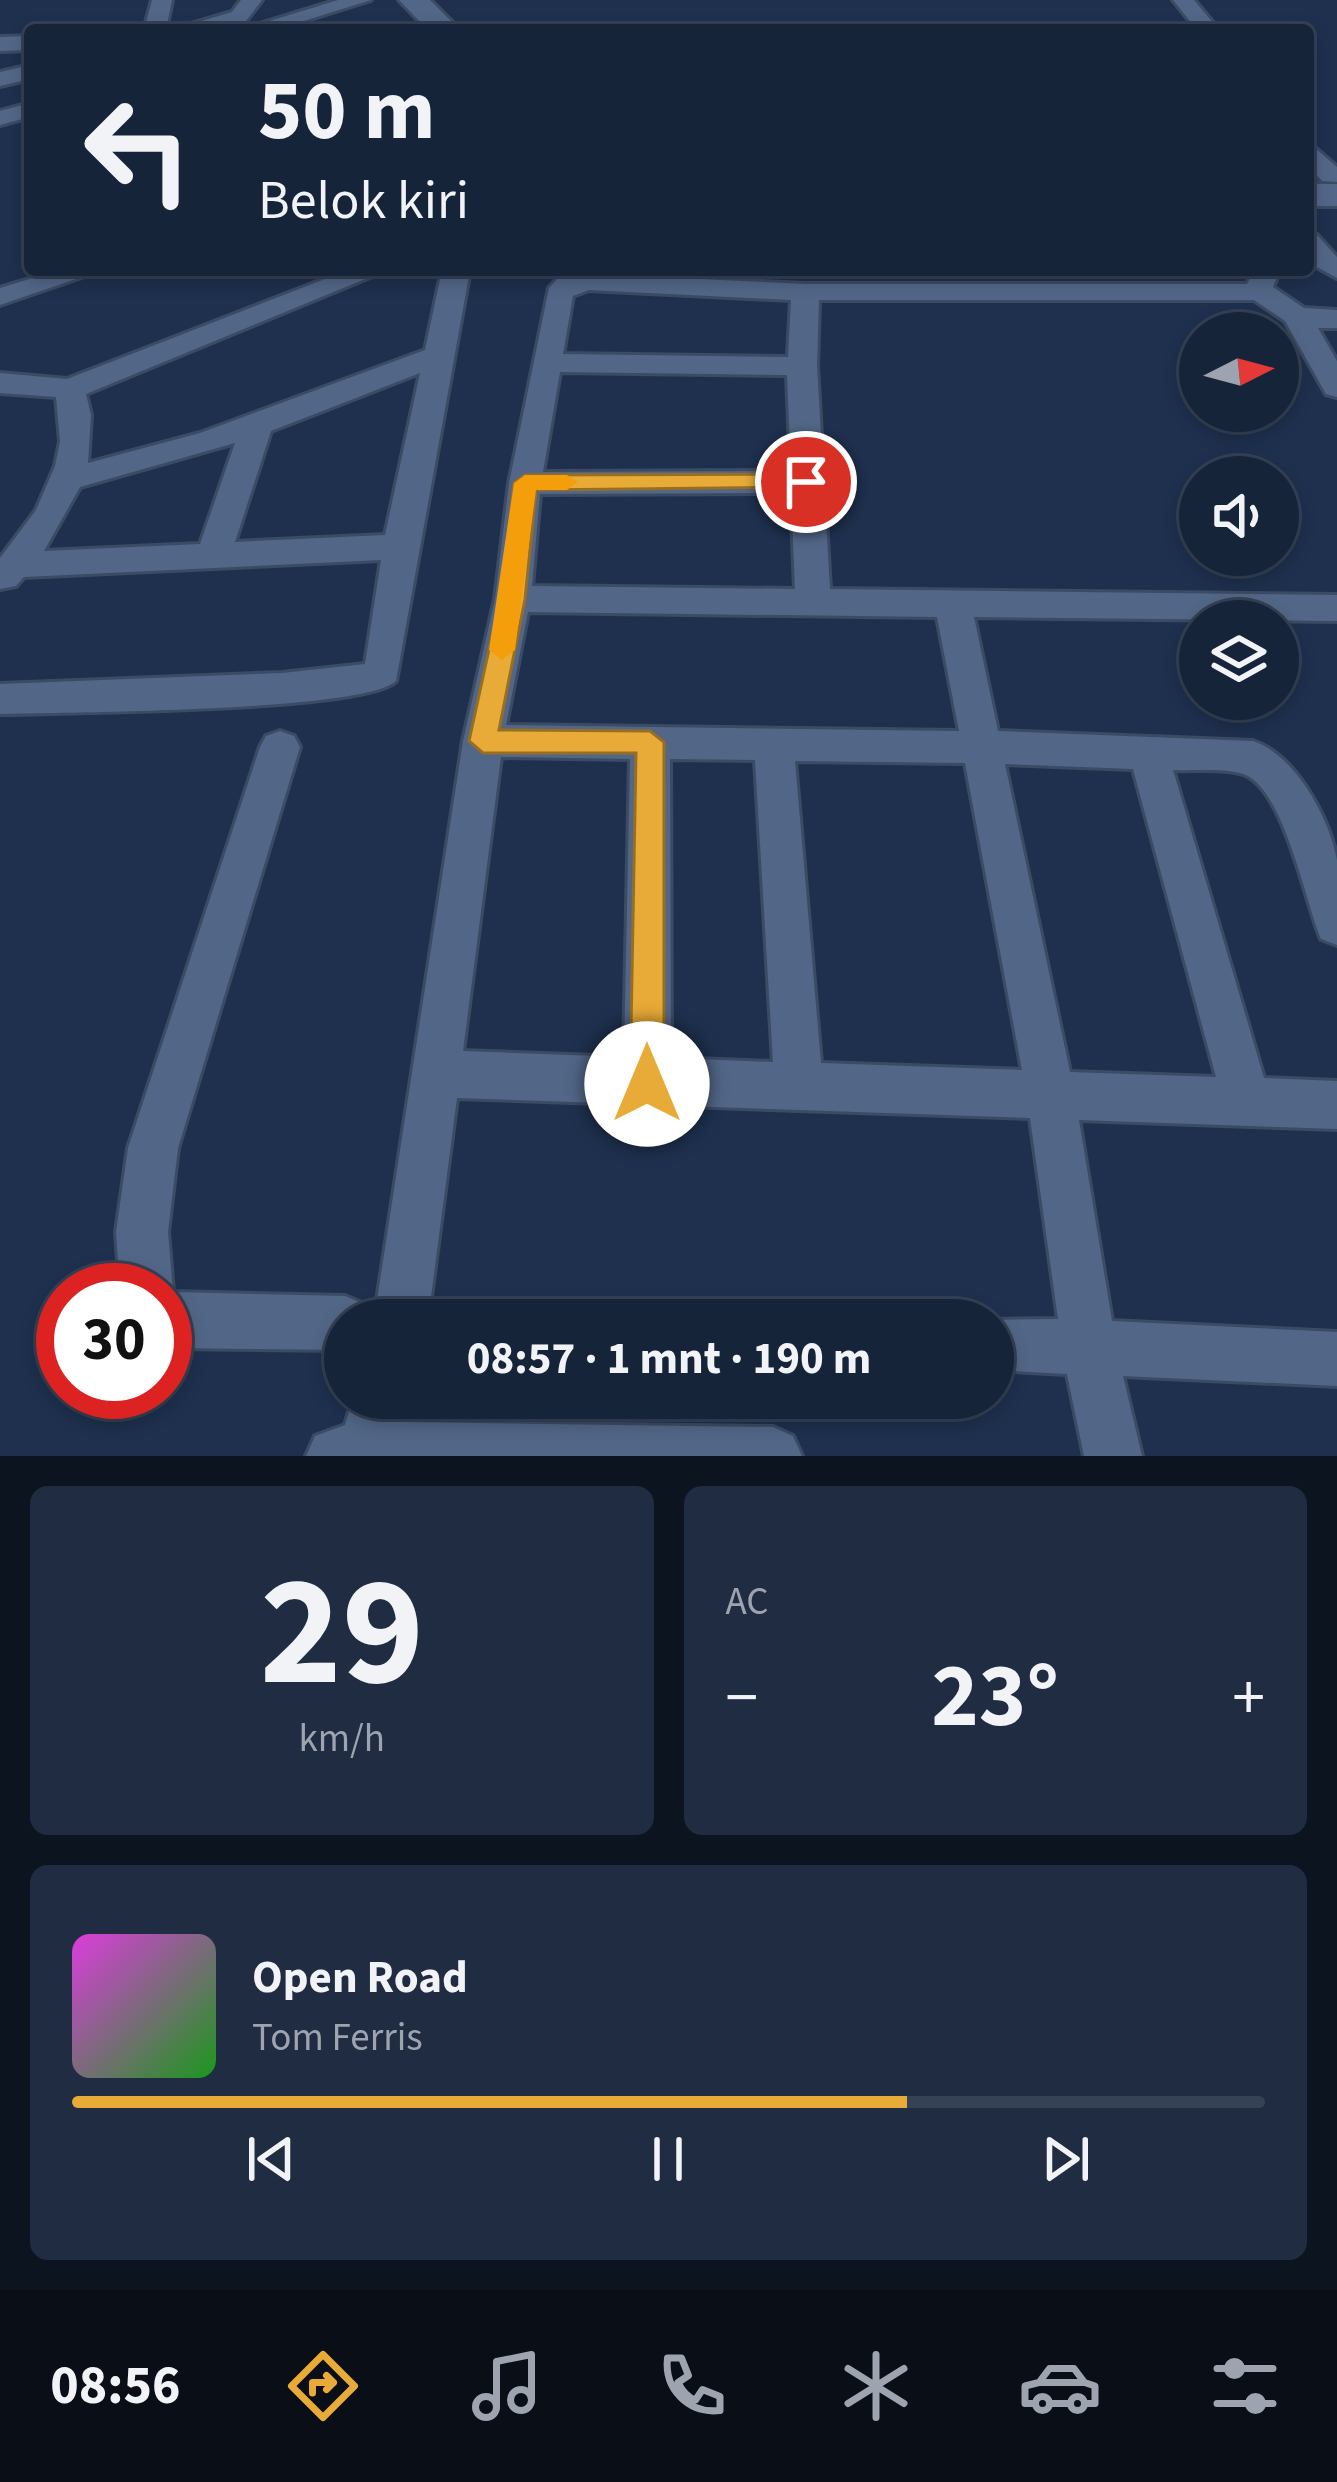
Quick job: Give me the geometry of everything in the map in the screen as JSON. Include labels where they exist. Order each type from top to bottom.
[{"type":"main road","points":[[390,9],[429,24]]},
{"type":"street","points":[[208,24],[239,17],[252,0]]},
{"type":"street","points":[[1183,0],[1203,24]]},
{"type":"street","points":[[291,24],[390,9]]},
{"type":"street","points":[[343,24],[390,9]]},
{"type":"street","points":[[0,297],[68,276]]},
{"type":"street","points":[[0,383],[70,388],[358,276]]},
{"type":"street","points":[[0,699],[373,679],[383,671],[400,547],[455,276]]},
{"type":"street","points":[[404,1299],[483,741],[513,599],[525,483],[559,294],[567,285],[805,292],[1265,281],[1294,312]]},
{"type":"street","points":[[805,292],[802,366],[813,604]]},
{"type":"street","points":[[1299,316],[1337,319]]},
{"type":"street","points":[[1299,318],[1337,386]]},
{"type":"street","points":[[73,478],[129,466],[257,424],[436,356]]},
{"type":"street","points":[[550,363],[802,366]]},
{"type":"street","points":[[7,573],[73,478],[75,405],[70,388]]},
{"type":"street","points":[[214,554],[257,424]]},
{"type":"street","points":[[525,483],[806,482]]},
{"type":"street","points":[[7,573],[214,554],[400,547]]},
{"type":"street","points":[[513,599],[813,604],[952,600],[1337,608]]},
{"type":"street","points":[[952,600],[1051,1094],[1089,1347],[1112,1456]]},
{"type":"street","points":[[483,741],[983,747],[1253,757],[1274,771],[1291,801],[1337,925]]},
{"type":"street","points":[[647,1084],[650,742]]},
{"type":"street","points":[[774,743],[800,1088]]},
{"type":"street","points":[[145,1263],[142,1232],[153,1148],[280,747]]},
{"type":"street","points":[[1149,756],[1246,1098]]},
{"type":"street","points":[[437,1074],[647,1084],[1246,1098],[1337,1105]]},
{"type":"street","points":[[192,1322],[324,1323]]},
{"type":"street","points":[[1014,1344],[1337,1359]]},
{"type":"street","points":[[361,1435],[566,1453],[773,1456]]},
{"type":"slow traffic","points":[[502,650],[513,599],[525,483],[567,482]]},
{"type":"route","points":[[647,1084],[650,742],[483,741],[513,599],[525,483],[806,482]]}]
